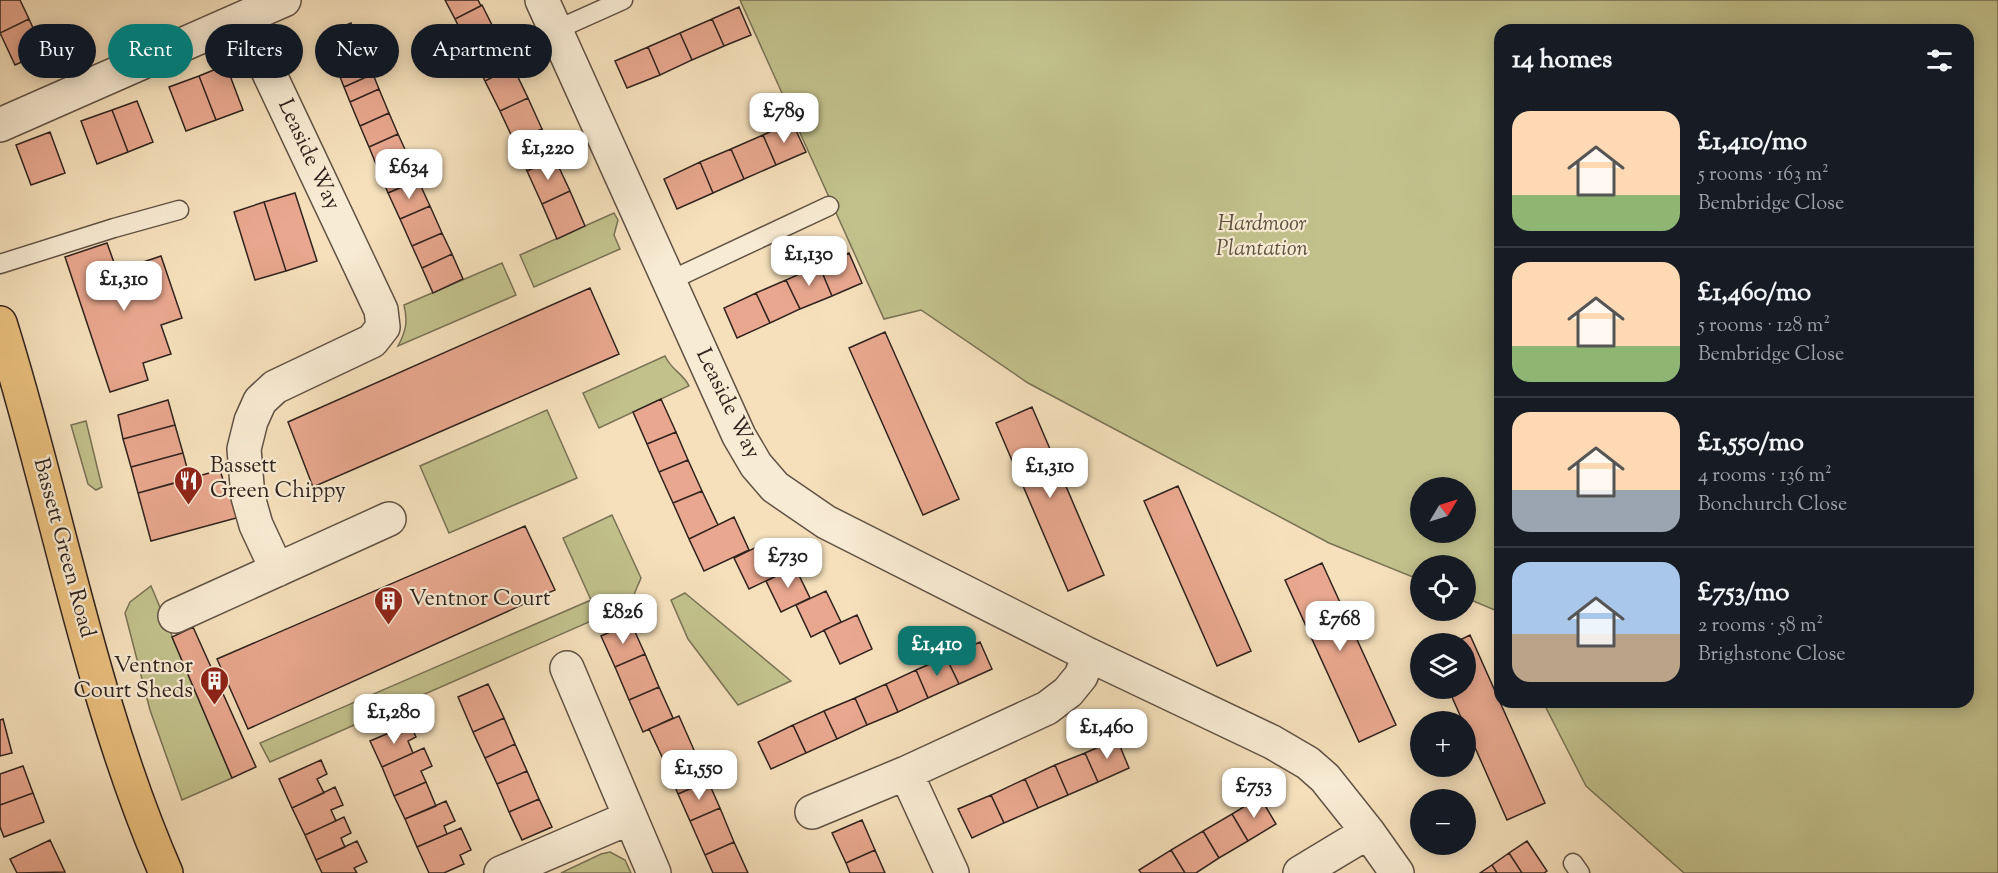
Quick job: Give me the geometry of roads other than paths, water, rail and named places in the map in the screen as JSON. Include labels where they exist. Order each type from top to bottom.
[{"type":"main road","name":"Bassett Green Road","points":[[0,323],[41,463],[108,713],[145,822],[166,873]]},
{"type":"street","points":[[0,125],[284,0]]},
{"type":"street","name":"Leaside Way","points":[[542,0],[739,436],[756,465],[775,487],[826,522],[1089,655],[1290,751],[1325,778],[1368,832],[1396,873]]},
{"type":"street","name":"Leaside Way","points":[[243,18],[381,310],[382,327],[372,341],[275,387],[260,401],[251,421],[244,448],[248,496],[256,525],[277,570]]},
{"type":"street","points":[[175,616],[389,519]]},
{"type":"street","points":[[812,812],[906,773],[1047,708],[1068,692],[1081,676],[1089,655]]},
{"type":"street","points":[[567,668],[654,873]]},
{"type":"street","points":[[906,773],[952,873]]},
{"type":"street","points":[[501,873],[629,818]]},
{"type":"street","points":[[1300,873],[1368,832]]},
{"type":"lane","points":[[556,30],[623,0]]},
{"type":"lane","points":[[669,281],[829,206]]},
{"type":"lane","points":[[0,264],[179,210]]},
{"type":"place","name":"Bassett Green Chippy","points":[[189,506]]},
{"type":"place","name":"Ventnor Court","points":[[388,626]]},
{"type":"place","name":"Ventnor Court Sheds","points":[[214,706]]},
{"type":"park label","name":"Hardmoor Plantation","points":[[1262,238]]}]
